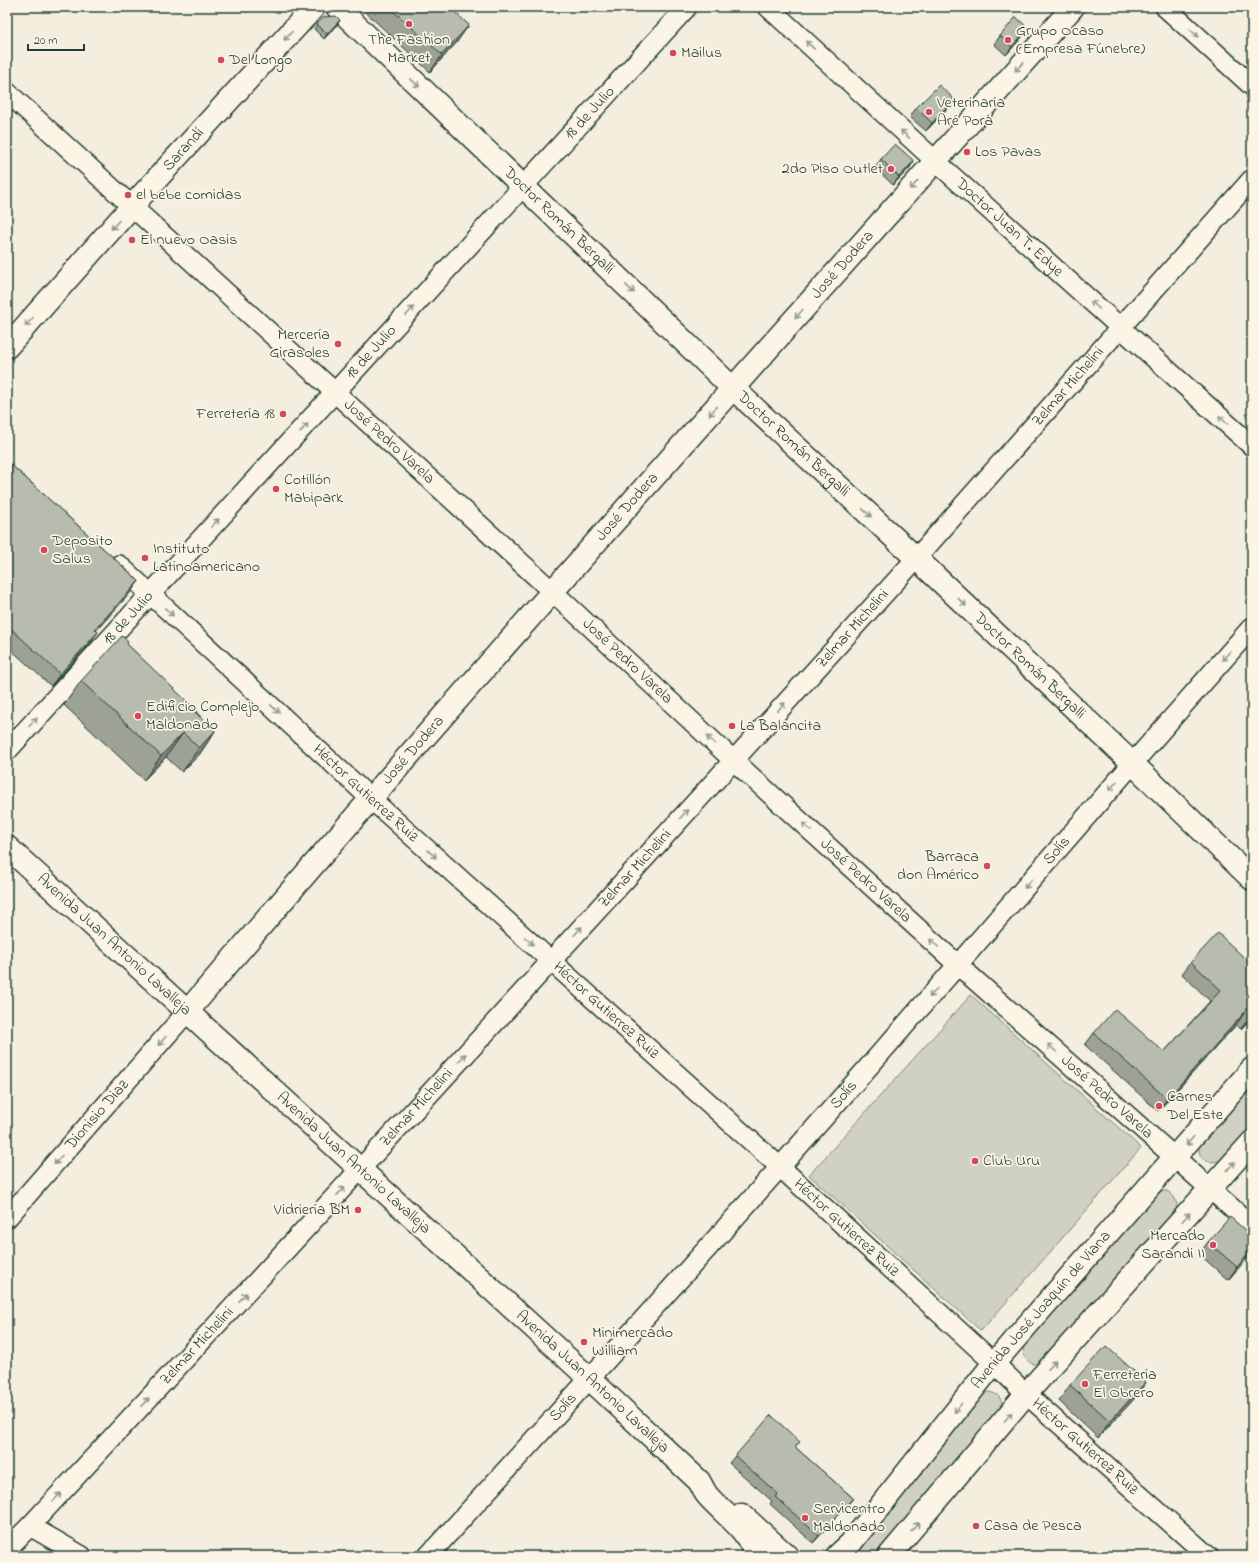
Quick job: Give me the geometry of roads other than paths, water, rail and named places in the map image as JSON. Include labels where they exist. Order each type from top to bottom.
[{"type":"street","name":"Sarandí","points":[[7,347],[132,206],[314,7]]},
{"type":"street","name":"Doctor Román Bergalli","points":[[337,7],[732,388],[916,558],[1252,879]]},
{"type":"street","name":"18 de Julio","points":[[7,751],[336,393],[687,7]]},
{"type":"street","name":"Doctor Juan T. Edye","points":[[768,7],[935,161],[1252,446]]},
{"type":"street","name":"José Dodera","points":[[187,1012],[371,798],[732,388],[1073,7]]},
{"type":"street","points":[[1165,7],[1252,86]]},
{"type":"street","name":"José Pedro Varela","points":[[7,92],[958,965],[1252,1226]]},
{"type":"street","name":"Zelmar Michelini","points":[[7,1549],[361,1170],[551,961],[916,558],[1252,178]]},
{"type":"street","name":"Héctor Gutierrez Ruiz","points":[[104,551],[371,798],[780,1167],[1026,1394],[1208,1556]]},
{"type":"street","name":"Solís","points":[[428,1556],[590,1379],[780,1167],[1252,627]]},
{"type":"street","name":"Avenida Juan Antonio Lavalleja","points":[[7,847],[590,1379],[699,1481],[712,1488],[787,1556]]},
{"type":"street","name":"Dionisio Diaz","points":[[7,1218],[187,1012]]},
{"type":"street","name":"Avenida José Joaquín de Viana","points":[[837,1556],[850,1544],[994,1363],[1252,1069]]},
{"type":"street","points":[[889,1556],[1026,1394],[1252,1142]]},
{"type":"street","name":"Avenida Juan Antonio Lavalleja","points":[[699,1481],[706,1494],[746,1535],[754,1549],[755,1556]]},
{"type":"street","points":[[30,1526],[82,1556]]},
{"type":"place","name":"The Fashion Market","points":[[409,24]]},
{"type":"place","name":"Grupo Ocaso (Empresa Fúnebre)","points":[[1008,40]]},
{"type":"place","name":"Mailus","points":[[673,53]]},
{"type":"place","name":"Del Longo","points":[[221,60]]},
{"type":"place","name":"Veterinaría Aré Porá","points":[[929,112]]},
{"type":"place","name":"Los Pavas","points":[[967,152]]},
{"type":"place","name":"2do Piso Outlet","points":[[891,169]]},
{"type":"place","name":"el bebe comidas","points":[[128,195]]},
{"type":"place","name":"El nuevo Oasis","points":[[132,240]]},
{"type":"place","name":"Mercería Girasoles","points":[[338,344]]},
{"type":"place","name":"Ferretería 18","points":[[283,414]]},
{"type":"place","name":"Cotillón Mabipark","points":[[276,489]]},
{"type":"place","name":"Deposito Salus","points":[[44,550]]},
{"type":"place","name":"Instituto Latinoamericano","points":[[145,558]]},
{"type":"place","name":"Edificio Complejo Maldonado","points":[[138,716]]},
{"type":"place","name":"La Balancita","points":[[732,726]]},
{"type":"place","name":"Barraca don Américo","points":[[987,866]]},
{"type":"place","name":"Carnes Del Este","points":[[1159,1106]]},
{"type":"place","name":"Club Uru","points":[[975,1161]]},
{"type":"place","name":"Vidriería BM","points":[[358,1210]]},
{"type":"place","name":"Mercado Sarandi II","points":[[1213,1245]]},
{"type":"place","name":"Minimercado William","points":[[584,1342]]},
{"type":"place","name":"Ferretería El Obrero","points":[[1085,1384]]},
{"type":"place","name":"Servicentro Maldonado","points":[[805,1518]]},
{"type":"place","name":"Casa de Pesca","points":[[976,1526]]}]
